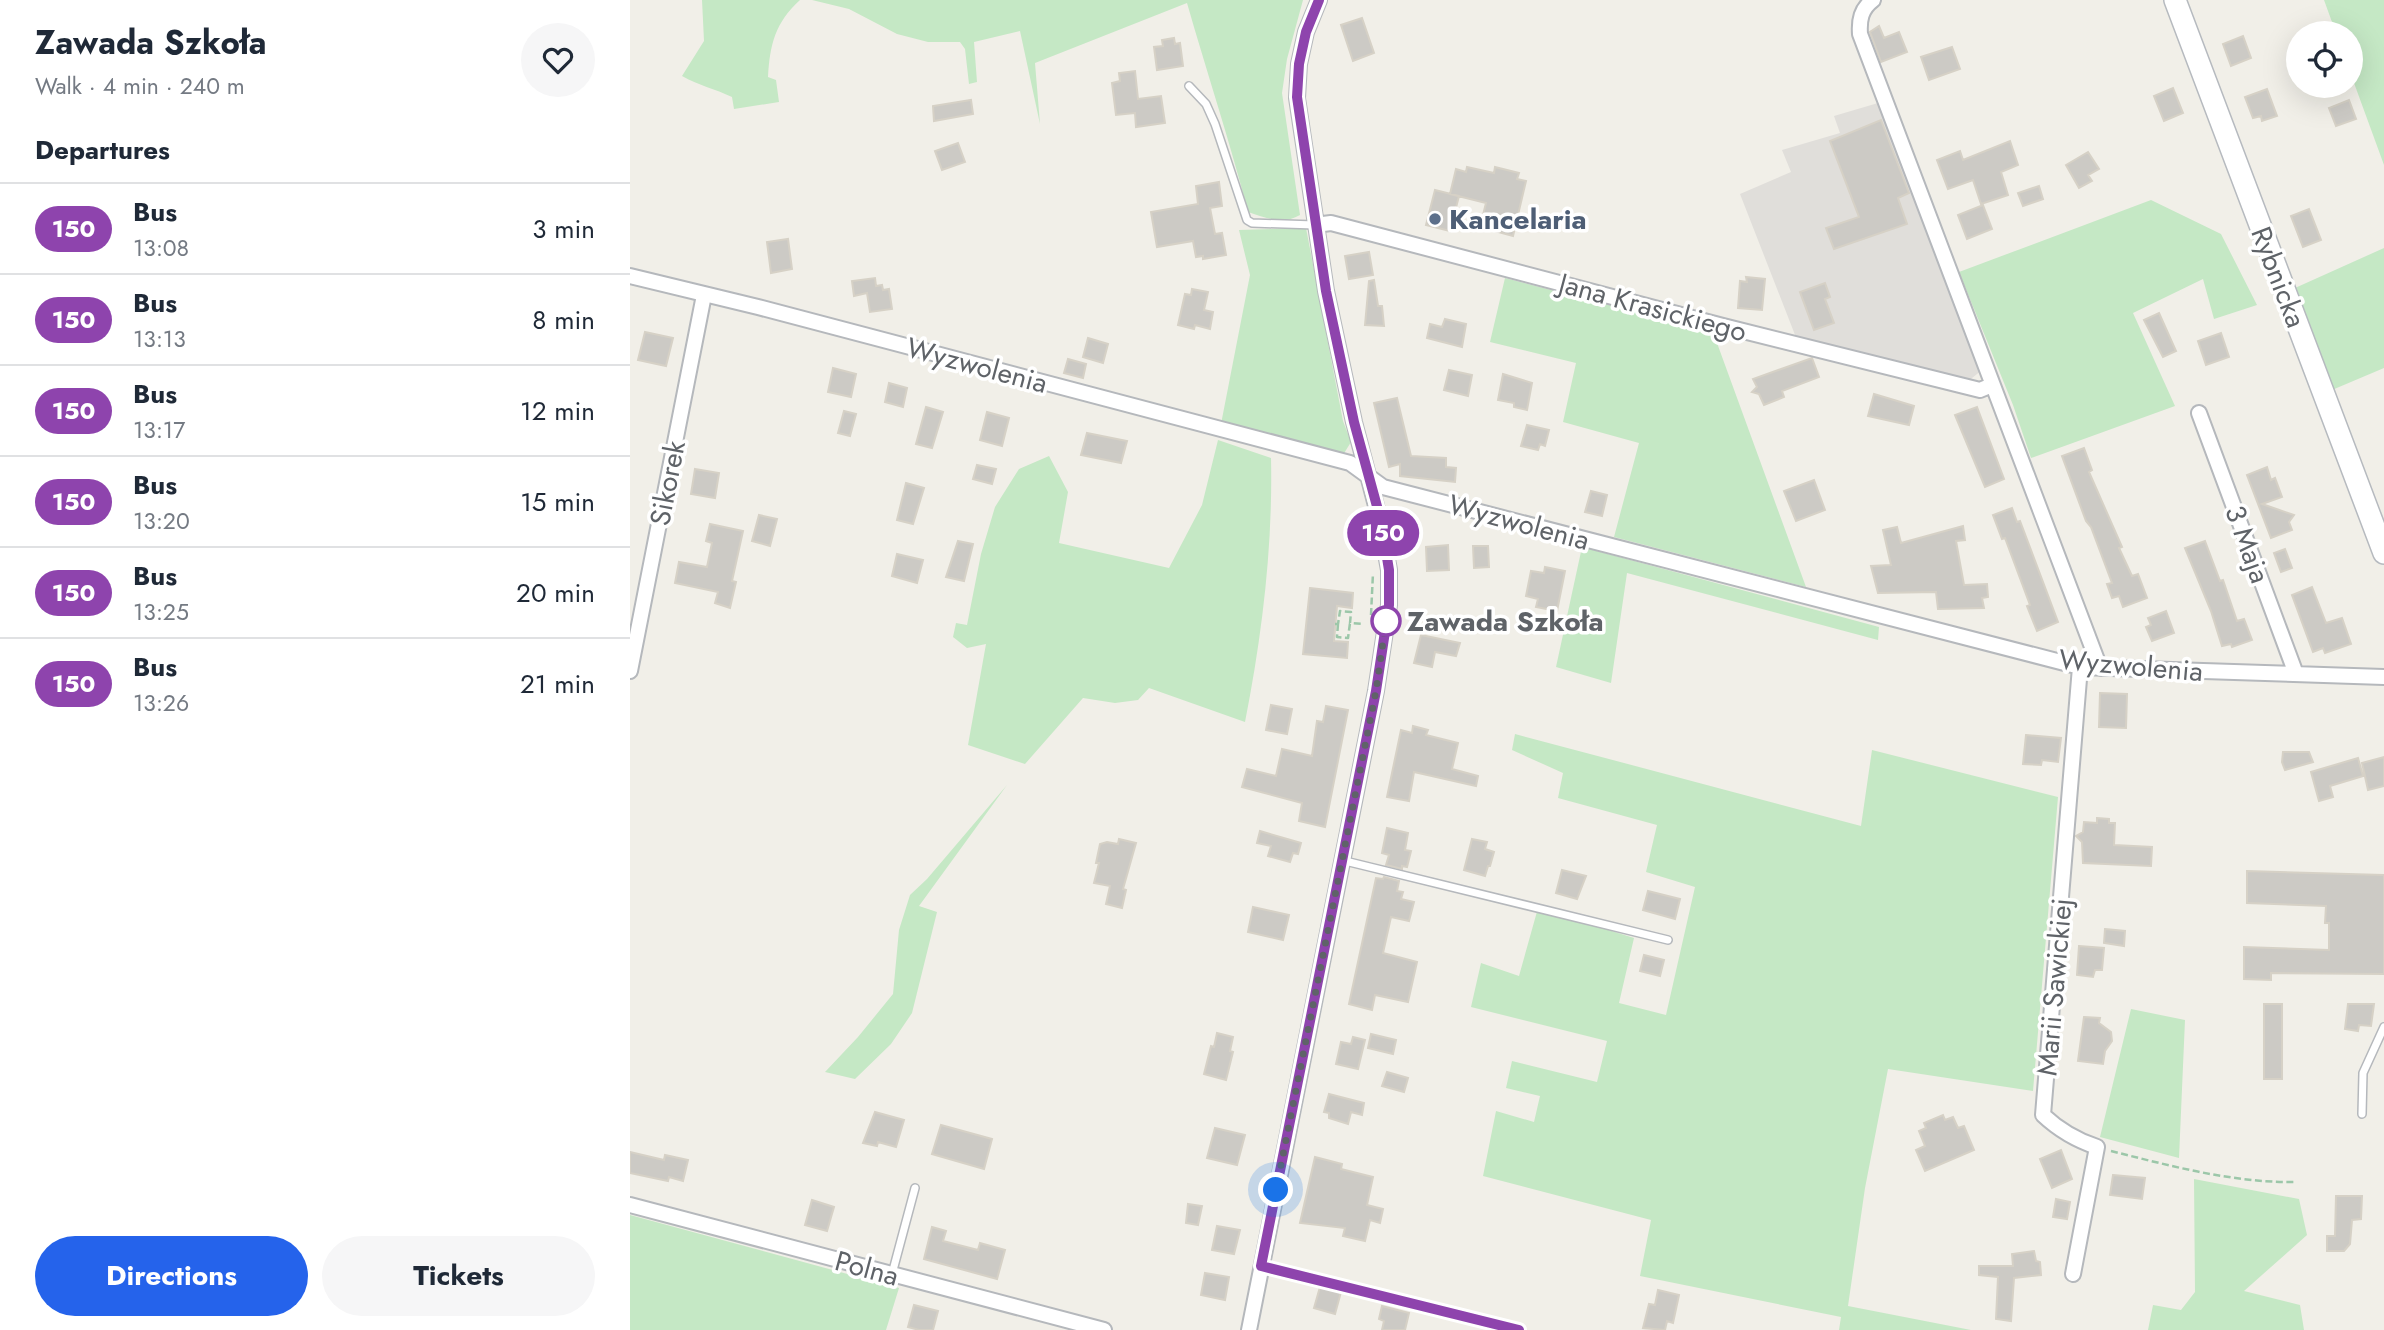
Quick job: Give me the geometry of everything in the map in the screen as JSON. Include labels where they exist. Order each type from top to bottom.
[{"type":"main road","name":"Rybnicka","points":[[2175,0],[2384,553]]},
{"type":"street","points":[[1249,1330],[1340,860],[1376,691],[1389,605],[1389,570],[1381,521],[1354,422],[1326,291],[1297,97],[1299,64],[1306,32],[1319,0]]},
{"type":"street","points":[[1873,0],[1867,4],[1858,19],[1860,34],[2100,668]]},
{"type":"street","name":"Jana Krasickiego","points":[[1315,225],[1331,223],[1980,390],[1992,385]]},
{"type":"street","name":"Wyzwolenia","points":[[630,276],[1350,463],[1383,487],[2080,667],[2384,677]]},
{"type":"street","name":"Sikorek","points":[[630,671],[704,295]]},
{"type":"street","name":"3 Maja","points":[[2199,413],[2296,674]]},
{"type":"street","name":"Marii Sawickiej","points":[[2080,667],[2043,1115],[2057,1128],[2077,1140],[2097,1147]]},
{"type":"street","points":[[2073,1275],[2097,1147]]},
{"type":"street","name":"Polna","points":[[630,1205],[1104,1330]]},
{"type":"lane","points":[[1189,86],[1206,104],[1215,124],[1247,220],[1252,223],[1315,225]]},
{"type":"lane","points":[[1340,860],[1668,940]]},
{"type":"lane","points":[[2362,1114],[2363,1073],[2384,1027]]},
{"type":"lane","points":[[892,1275],[915,1188]]},
{"type":"lane","points":[[1261,1266],[1519,1330]]},
{"type":"path","points":[[1371,619],[1373,566]]},
{"type":"path","points":[[1340,611],[1351,612],[1350,623],[1348,638],[1337,637],[1340,611]]},
{"type":"path","points":[[1350,623],[1364,624]]},
{"type":"path","points":[[2097,1147],[2229,1177],[2266,1183],[2297,1182]]},
{"type":"shaded area","points":[[1878,103],[1982,370],[1967,382],[1797,340],[1740,194],[1791,172],[1782,150],[1840,133],[1834,116]]},
{"type":"green space","points":[[702,0],[800,0],[779,26],[770,54],[768,77],[776,80],[779,102],[734,109],[732,97],[682,76],[704,41]]},
{"type":"green space","points":[[812,0],[1303,0],[1287,59],[1282,93],[1300,215],[1281,220],[1248,212],[1187,3],[1035,63],[1040,124],[1020,31],[974,42],[977,82],[969,84],[965,49],[960,42],[928,42],[897,34],[849,9]]},
{"type":"green space","points":[[2324,0],[2384,0],[2384,165],[2360,98],[2363,98],[2363,21],[2332,21]]},
{"type":"green space","points":[[2151,200],[2221,234],[2257,305],[2214,319],[2203,279],[2133,313],[2175,406],[2031,458],[2013,405],[1959,272]]},
{"type":"green space","points":[[1306,228],[1343,421],[1351,442],[1343,455],[1221,424],[1250,275],[1239,230]]},
{"type":"green space","points":[[2384,248],[2384,368],[2332,390],[2295,288]]},
{"type":"green space","points":[[1505,278],[1713,332],[1806,587],[1614,537],[1639,443],[1563,422],[1576,363],[1490,342]]},
{"type":"green space","points":[[1218,440],[1271,458],[1265,591],[1245,722],[1149,688],[1138,700],[1115,703],[1083,698],[1025,764],[968,745],[986,644],[967,648],[953,637],[956,623],[967,625],[981,554],[995,507],[1019,469],[1049,456],[1068,492],[1059,543],[1169,568],[1202,505]]},
{"type":"green space","points":[[1582,547],[1879,627],[1878,640],[1627,573],[1611,683],[1556,667]]},
{"type":"green space","points":[[1515,734],[1861,826],[1872,750],[2058,797],[2033,1091],[1888,1069],[1865,1188],[1848,1306],[1971,1330],[1839,1330],[1841,1317],[1640,1276],[1651,1220],[1483,1176],[1496,1111],[1534,1122],[1540,1096],[1506,1088],[1512,1061],[1597,1082],[1607,1041],[1471,1007],[1481,963],[1519,976],[1538,908],[1634,938],[1619,1003],[1666,1015],[1695,887],[1646,872],[1657,825],[1558,798],[1563,773],[1512,750]]},
{"type":"green space","points":[[1007,785],[919,906],[937,912],[912,1013],[891,1044],[855,1079],[825,1072],[893,994],[899,930],[910,895],[927,879]]},
{"type":"green space","points":[[2131,1009],[2185,1020],[2179,1158],[2100,1137]]},
{"type":"green space","points":[[2194,1179],[2299,1199],[2307,1235],[2244,1291],[2300,1305],[2304,1330],[2148,1330],[2153,1305],[2181,1310],[2195,1292]]},
{"type":"green space","points":[[630,1215],[899,1288],[886,1330],[630,1330]]},
{"type":"building","points":[[1362,18],[1374,53],[1353,61],[1341,25]]},
{"type":"building","points":[[1879,26],[1884,38],[1899,32],[1907,52],[1881,62],[1870,32]]},
{"type":"building","points":[[2243,36],[2251,58],[2231,66],[2223,44]]},
{"type":"building","points":[[1174,38],[1175,44],[1180,43],[1183,66],[1157,70],[1154,47],[1163,46],[1162,40]]},
{"type":"building","points":[[1952,47],[1960,69],[1929,80],[1921,57]]},
{"type":"building","points":[[1135,71],[1138,99],[1161,96],[1165,123],[1136,127],[1135,113],[1116,115],[1112,83],[1120,81],[1119,73]]},
{"type":"building","points":[[2173,88],[2183,113],[2164,121],[2154,96]]},
{"type":"building","points":[[2267,89],[2277,116],[2262,121],[2261,116],[2253,118],[2245,97]]},
{"type":"building","points":[[971,100],[973,114],[934,121],[933,106]]},
{"type":"building","points":[[2349,100],[2356,119],[2336,126],[2329,108]]},
{"type":"building","points":[[1881,120],[1909,193],[1898,198],[1907,224],[1834,249],[1826,228],[1859,217],[1830,141]]},
{"type":"building","points":[[2010,141],[2018,165],[2001,172],[2008,195],[1981,204],[1973,180],[1948,189],[1937,160],[1960,151],[1963,160]]},
{"type":"building","points":[[958,143],[965,162],[942,170],[935,151]]},
{"type":"building","points":[[2088,152],[2099,169],[2088,175],[2092,181],[2079,188],[2066,165]]},
{"type":"building","points":[[1467,167],[1494,173],[1495,167],[1519,173],[1517,179],[1526,181],[1513,236],[1480,227],[1486,203],[1450,194],[1456,169],[1466,172]]},
{"type":"building","points":[[1219,182],[1222,206],[1210,208],[1215,234],[1222,233],[1226,255],[1203,259],[1203,256],[1196,257],[1193,241],[1157,247],[1151,212],[1198,204],[1196,186]]},
{"type":"building","points":[[2039,186],[2043,199],[2023,206],[2018,193]]},
{"type":"building","points":[[1435,190],[1459,196],[1450,231],[1426,225]]},
{"type":"building","points":[[1983,205],[1992,229],[1967,239],[1958,215]]},
{"type":"building","points":[[2309,209],[2321,240],[2303,247],[2291,216]]},
{"type":"building","points":[[788,239],[792,269],[771,273],[767,242]]},
{"type":"building","points":[[1369,252],[1373,275],[1349,279],[1345,256]]},
{"type":"building","points":[[1746,277],[1765,279],[1762,310],[1738,308],[1740,281],[1747,282]]},
{"type":"building","points":[[875,278],[876,286],[882,285],[883,290],[889,289],[892,309],[870,312],[867,293],[854,296],[852,281]]},
{"type":"building","points":[[1374,280],[1378,306],[1382,306],[1384,326],[1365,325],[1369,281]]},
{"type":"building","points":[[1825,283],[1830,297],[1825,299],[1834,323],[1814,330],[1800,292]]},
{"type":"building","points":[[1192,289],[1208,292],[1204,310],[1213,312],[1210,329],[1195,325],[1194,329],[1178,325],[1185,294],[1191,295]]},
{"type":"building","points":[[2159,313],[2176,351],[2163,357],[2144,320]]},
{"type":"building","points":[[1445,319],[1466,324],[1462,347],[1427,338],[1430,324],[1442,327]]},
{"type":"building","points":[[645,332],[673,338],[666,366],[638,360]]},
{"type":"building","points":[[2221,333],[2229,357],[2206,365],[2198,341]]},
{"type":"building","points":[[1088,338],[1108,344],[1103,363],[1083,357]]},
{"type":"building","points":[[1812,358],[1819,377],[1782,391],[1784,397],[1764,405],[1759,394],[1752,392],[1757,387],[1753,379]]},
{"type":"building","points":[[1068,359],[1086,364],[1083,378],[1064,373]]},
{"type":"building","points":[[833,368],[856,374],[851,397],[828,392]]},
{"type":"building","points":[[1449,370],[1472,375],[1468,396],[1444,390]]},
{"type":"building","points":[[1503,374],[1532,383],[1527,410],[1514,407],[1514,403],[1498,400]]},
{"type":"building","points":[[889,383],[907,388],[903,407],[885,402]]},
{"type":"building","points":[[1874,394],[1914,406],[1909,425],[1868,416]]},
{"type":"building","points":[[1397,398],[1411,456],[1446,458],[1446,467],[1456,468],[1455,482],[1400,476],[1400,464],[1389,467],[1374,403]]},
{"type":"building","points":[[926,407],[943,412],[932,448],[916,444]]},
{"type":"building","points":[[1977,407],[2004,479],[1985,487],[1955,415]]},
{"type":"building","points":[[844,411],[856,414],[850,436],[838,433]]},
{"type":"building","points":[[987,412],[1009,418],[1002,446],[980,440]]},
{"type":"building","points":[[1527,425],[1549,430],[1545,446],[1540,444],[1538,450],[1521,446]]},
{"type":"building","points":[[1087,433],[1127,441],[1121,463],[1081,455]]},
{"type":"building","points":[[2084,448],[2092,470],[2089,472],[2122,547],[2119,548],[2132,576],[2138,574],[2147,598],[2123,607],[2119,596],[2112,598],[2107,584],[2112,583],[2062,456]]},
{"type":"building","points":[[977,465],[996,469],[992,484],[973,479]]},
{"type":"building","points":[[2267,467],[2271,480],[2275,478],[2282,497],[2262,504],[2294,515],[2289,522],[2292,530],[2271,538],[2247,475]]},
{"type":"building","points":[[695,469],[719,473],[715,498],[691,494]]},
{"type":"building","points":[[1814,480],[1825,510],[1796,521],[1784,491]]},
{"type":"building","points":[[906,483],[924,488],[913,524],[897,520]]},
{"type":"building","points":[[1591,491],[1607,495],[1602,516],[1585,512]]},
{"type":"building","points":[[2012,508],[2017,522],[2020,521],[2058,622],[2037,631],[2005,538],[2002,539],[1993,515]]},
{"type":"building","points":[[759,515],[777,519],[770,546],[752,541]]},
{"type":"building","points":[[710,524],[743,531],[732,581],[736,582],[730,608],[715,603],[718,592],[675,583],[679,562],[707,567],[712,543],[706,541]]},
{"type":"building","points":[[1963,526],[1965,540],[1956,541],[1964,585],[1987,584],[1988,597],[1982,598],[1984,608],[1938,609],[1936,592],[1878,593],[1871,566],[1891,565],[1883,530],[1897,527],[1901,543]]},
{"type":"building","points":[[958,541],[973,544],[964,581],[946,577]]},
{"type":"building","points":[[2205,541],[2220,581],[2223,580],[2237,621],[2244,619],[2252,640],[2232,647],[2231,644],[2222,646],[2185,548]]},
{"type":"building","points":[[1448,545],[1449,570],[1427,571],[1426,547]]},
{"type":"building","points":[[1473,546],[1488,546],[1489,567],[1474,568]]},
{"type":"building","points":[[2285,549],[2292,568],[2281,572],[2274,553]]},
{"type":"building","points":[[897,554],[923,560],[917,583],[892,576]]},
{"type":"building","points":[[1545,567],[1565,571],[1557,611],[1536,607],[1538,599],[1526,596],[1531,571],[1544,573]]},
{"type":"building","points":[[2312,587],[2326,623],[2342,618],[2351,644],[2325,653],[2323,648],[2313,652],[2292,595]]},
{"type":"building","points":[[1310,588],[1353,593],[1352,608],[1337,606],[1334,641],[1348,642],[1347,658],[1303,654]]},
{"type":"building","points":[[2166,611],[2174,633],[2152,641],[2146,627],[2151,625],[2148,618]]},
{"type":"building","points":[[1421,635],[1460,643],[1456,656],[1435,652],[1432,667],[1414,663]]},
{"type":"building","points":[[2100,693],[2127,694],[2126,728],[2099,727]]},
{"type":"building","points":[[1271,705],[1292,709],[1287,734],[1266,730]]},
{"type":"building","points":[[1326,706],[1348,710],[1325,827],[1299,821],[1302,803],[1242,787],[1247,769],[1276,776],[1282,749],[1312,756],[1317,721],[1323,722]]},
{"type":"building","points":[[1413,726],[1428,730],[1426,735],[1458,743],[1452,769],[1478,776],[1476,786],[1414,772],[1409,801],[1387,797],[1401,730],[1412,733]]},
{"type":"building","points":[[2026,735],[2061,738],[2058,762],[2042,760],[2041,765],[2023,764]]},
{"type":"building","points":[[2283,752],[2309,752],[2313,762],[2285,770]]},
{"type":"building","points":[[2384,757],[2384,786],[2368,790],[2362,763]]},
{"type":"building","points":[[2358,758],[2363,776],[2330,786],[2333,797],[2319,801],[2311,772]]},
{"type":"building","points":[[2097,818],[2109,819],[2109,823],[2115,823],[2114,845],[2152,847],[2151,866],[2083,863],[2082,842],[2076,836],[2083,832],[2084,822],[2097,823]]},
{"type":"building","points":[[1387,828],[1408,833],[1405,850],[1411,851],[1407,867],[1402,866],[1402,869],[1386,865],[1389,855],[1382,853]]},
{"type":"building","points":[[1260,831],[1301,843],[1298,854],[1293,853],[1290,862],[1268,856],[1271,846],[1257,843]]},
{"type":"building","points":[[1119,839],[1136,843],[1123,889],[1126,890],[1122,908],[1106,904],[1110,886],[1094,883],[1100,844],[1118,844]]},
{"type":"building","points":[[1472,839],[1487,842],[1485,849],[1494,852],[1485,876],[1464,870]]},
{"type":"building","points":[[1562,870],[1586,876],[1577,899],[1556,893]]},
{"type":"building","points":[[2247,871],[2384,875],[2384,974],[2271,973],[2271,980],[2244,979],[2244,947],[2329,950],[2329,923],[2325,923],[2326,906],[2247,903]]},
{"type":"building","points":[[1376,878],[1399,881],[1397,891],[1403,892],[1401,899],[1414,902],[1409,921],[1391,917],[1383,953],[1417,962],[1408,1002],[1375,995],[1372,1010],[1349,1004]]},
{"type":"building","points":[[1648,891],[1680,899],[1675,919],[1643,910]]},
{"type":"building","points":[[1253,907],[1289,915],[1283,940],[1248,932]]},
{"type":"building","points":[[2105,929],[2125,931],[2124,946],[2104,943]]},
{"type":"building","points":[[2079,946],[2104,948],[2102,970],[2095,970],[2093,977],[2077,975]]},
{"type":"building","points":[[1644,955],[1664,960],[1660,976],[1640,971]]},
{"type":"building","points":[[2264,1004],[2282,1004],[2282,1079],[2264,1079]]},
{"type":"building","points":[[2348,1004],[2374,1004],[2371,1026],[2359,1025],[2358,1031],[2345,1029]]},
{"type":"building","points":[[2084,1017],[2100,1018],[2099,1023],[2111,1032],[2112,1041],[2105,1051],[2103,1064],[2078,1061]]},
{"type":"building","points":[[1217,1033],[1233,1037],[1230,1051],[1233,1052],[1226,1080],[1204,1074]]},
{"type":"building","points":[[1371,1034],[1396,1040],[1393,1054],[1368,1048]]},
{"type":"building","points":[[1353,1037],[1365,1040],[1358,1069],[1336,1064],[1341,1042],[1351,1044]]},
{"type":"building","points":[[1387,1072],[1408,1078],[1404,1092],[1382,1086]]},
{"type":"building","points":[[1329,1094],[1364,1103],[1362,1115],[1351,1112],[1348,1124],[1329,1118],[1329,1113],[1324,1112]]},
{"type":"building","points":[[875,1112],[904,1120],[896,1147],[878,1142],[877,1146],[863,1143]]},
{"type":"building","points":[[1943,1115],[1945,1120],[1953,1117],[1958,1128],[1964,1126],[1974,1150],[1925,1171],[1916,1150],[1925,1146],[1919,1131],[1926,1128],[1924,1123]]},
{"type":"building","points":[[941,1125],[992,1139],[984,1169],[932,1154]]},
{"type":"building","points":[[1215,1128],[1245,1135],[1237,1165],[1207,1158]]},
{"type":"building","points":[[2061,1150],[2072,1179],[2052,1188],[2040,1159]]},
{"type":"building","points":[[630,1152],[664,1160],[665,1155],[688,1160],[683,1181],[669,1177],[668,1181],[630,1173]]},
{"type":"building","points":[[1315,1157],[1342,1164],[1341,1169],[1373,1177],[1367,1205],[1383,1209],[1380,1223],[1370,1220],[1365,1241],[1343,1236],[1345,1228],[1300,1223]]},
{"type":"building","points":[[2113,1175],[2145,1178],[2142,1199],[2110,1195]]},
{"type":"building","points":[[2336,1196],[2362,1196],[2361,1219],[2352,1220],[2350,1244],[2344,1251],[2327,1251],[2327,1236],[2335,1236]]},
{"type":"building","points":[[2056,1199],[2070,1202],[2067,1219],[2053,1217]]},
{"type":"building","points":[[812,1200],[834,1207],[827,1231],[805,1225]]},
{"type":"building","points":[[1188,1204],[1202,1206],[1198,1225],[1186,1223]]},
{"type":"building","points":[[1217,1226],[1240,1230],[1234,1254],[1212,1250]]},
{"type":"building","points":[[932,1227],[946,1231],[943,1241],[978,1250],[980,1243],[1005,1250],[997,1279],[924,1259]]},
{"type":"building","points":[[2034,1251],[2036,1261],[2040,1262],[2041,1275],[2014,1278],[2011,1321],[1996,1319],[1998,1277],[1979,1275],[1979,1266],[2013,1266],[2012,1254]]},
{"type":"building","points":[[1205,1273],[1229,1277],[1225,1300],[1201,1295]]},
{"type":"building","points":[[1320,1287],[1341,1292],[1335,1314],[1314,1308]]},
{"type":"building","points":[[1658,1290],[1679,1295],[1673,1323],[1667,1321],[1665,1330],[1643,1328],[1649,1304],[1655,1305]]},
{"type":"building","points":[[914,1305],[938,1311],[933,1330],[908,1327]]},
{"type":"building","points":[[1382,1306],[1409,1313],[1405,1330],[1382,1330],[1384,1321],[1379,1319]]},
{"type":"bus line","name":"150","points":[[1319,0],[1306,32],[1299,64],[1297,97],[1326,291],[1354,422],[1381,521],[1389,570],[1389,605],[1376,691],[1335,885],[1261,1266],[1519,1330]]},
{"type":"place","name":"Kancelaria","points":[[1435,219]]},
{"type":"place","name":"Zawada Szkoła","points":[[1386,621]]},
{"type":"route","points":[[1276,1190],[1376,691],[1386,621]]}]
